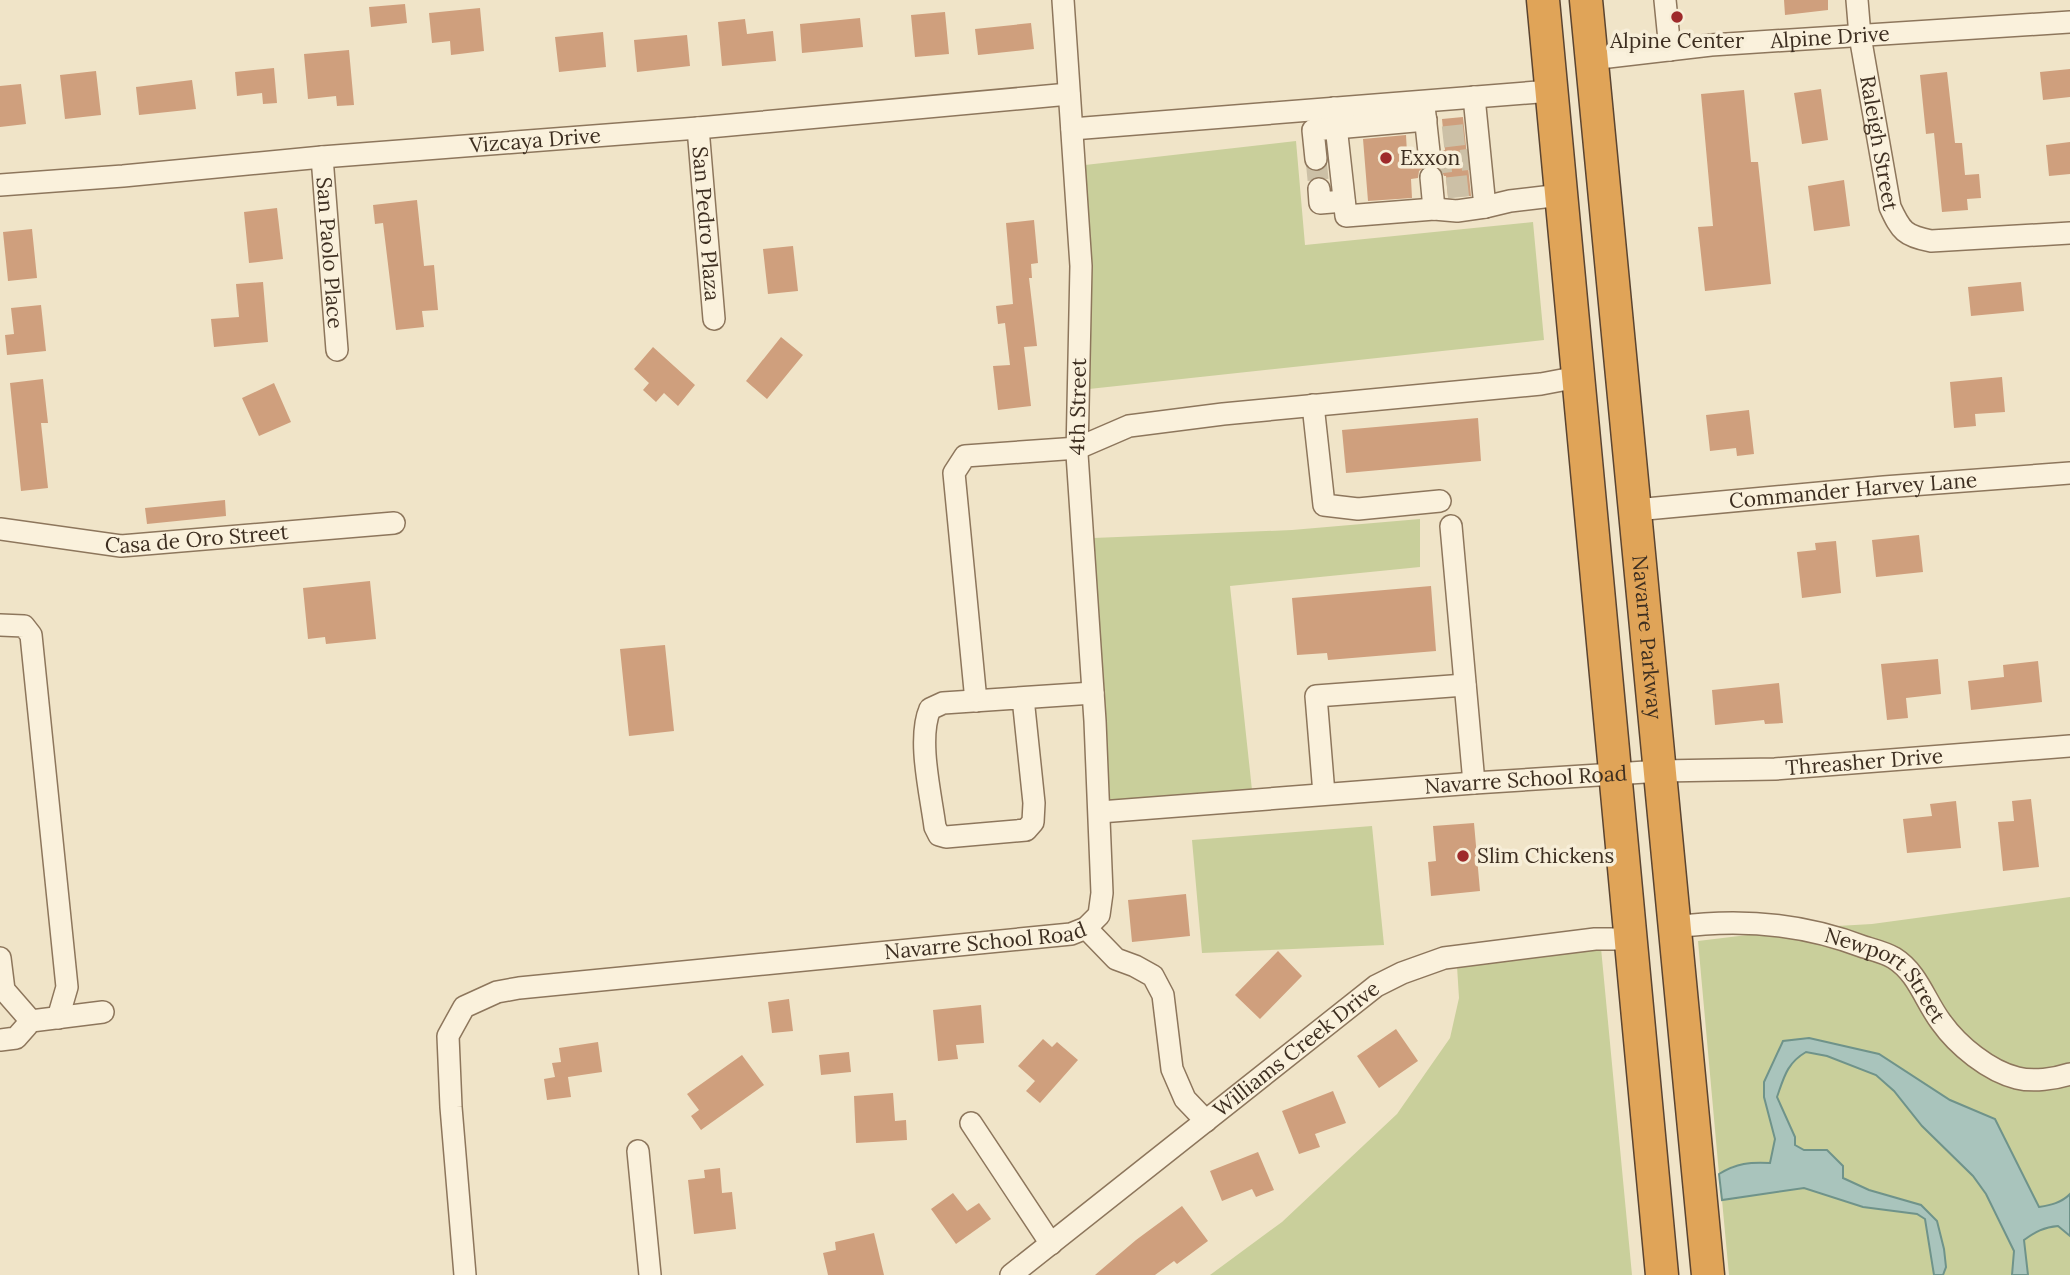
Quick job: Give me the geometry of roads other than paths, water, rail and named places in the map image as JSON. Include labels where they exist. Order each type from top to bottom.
[{"type":"highway","points":[[1543,0],[1662,1275]]},
{"type":"highway","points":[[1556,0],[1561,37],[1573,51],[1591,59]]},
{"type":"highway","name":"Navarre Parkway","points":[[1586,0],[1708,1275]]},
{"type":"highway","points":[[1551,91],[1569,95],[1583,126],[1605,340],[1622,370]]},
{"type":"street","name":"4th Street","points":[[1063,0],[1080,266],[1077,447],[1100,812]]},
{"type":"street","points":[[1665,0],[1670,50]]},
{"type":"street","name":"Raleigh Street","points":[[1857,0],[1860,36],[1890,207],[1902,230],[1912,237],[1931,241],[2070,233]]},
{"type":"street","name":"Alpine Drive","points":[[1591,59],[1711,45],[2070,22]]},
{"type":"street","points":[[1072,129],[1335,118],[1430,129],[1474,97],[1551,91]]},
{"type":"street","name":"Vizcaya Drive","points":[[0,185],[698,128],[1069,94]]},
{"type":"street","points":[[1474,97],[1476,159],[1485,207]]},
{"type":"street","points":[[1316,159],[1313,130],[1335,118]]},
{"type":"street","points":[[1335,118],[1346,216],[1436,191],[1457,211],[1561,195]]},
{"type":"street","name":"San Pedro Plaza","points":[[698,128],[714,319]]},
{"type":"street","name":"San Paolo Place","points":[[322,157],[337,350]]},
{"type":"street","points":[[1319,189],[1320,203],[1344,201]]},
{"type":"street","points":[[976,701],[954,473],[965,456],[1077,447],[1129,426],[1313,405],[1541,384],[1578,377]]},
{"type":"street","points":[[1313,405],[1324,505],[1358,509],[1440,501]]},
{"type":"street","name":"Commander Harvey Lane","points":[[1635,510],[2070,473]]},
{"type":"street","name":"Casa de Oro Street","points":[[0,529],[121,547],[394,523]]},
{"type":"street","points":[[1451,526],[1474,783]]},
{"type":"street","points":[[0,625],[23,626],[31,635],[67,987],[58,1018]]},
{"type":"street","points":[[1324,794],[1316,696],[1465,685]]},
{"type":"street","points":[[1023,698],[1034,803],[1031,828],[946,837],[939,835],[935,827],[925,747],[925,720],[930,709],[943,703],[1093,693]]},
{"type":"street","name":"Threasher Drive","points":[[1661,771],[1775,769],[2070,746]]},
{"type":"street","name":"Navarre School Road","points":[[465,1275],[451,1107],[449,1036],[464,1007],[497,992],[1071,934],[1086,928],[1099,915],[1102,894],[1100,812],[1661,771]]},
{"type":"street","name":"Newport Street","points":[[1676,927],[1707,923],[1775,924],[1832,934],[1894,958],[1922,987],[1941,1023],[1956,1040],[1995,1069],[2018,1079],[2039,1080],[2070,1073]]},
{"type":"street","points":[[1086,928],[1116,959],[1153,976],[1163,995],[1172,1069],[1185,1099],[1206,1121]]},
{"type":"street","name":"Williams Creek Drive","points":[[1011,1275],[1376,986],[1444,958],[1595,939],[1631,939]]},
{"type":"street","points":[[0,958],[4,996],[32,1021]]},
{"type":"street","points":[[0,1040],[16,1038],[32,1021],[103,1012]]},
{"type":"street","points":[[971,1123],[1051,1244]]},
{"type":"street","points":[[638,1151],[650,1275]]},
{"type":"water","points":[[1809,1038],[1879,1054],[1950,1100],[1995,1119],[2039,1207],[2056,1203],[2070,1194],[2070,1236],[2058,1226],[2028,1237],[2024,1240],[2028,1275],[2012,1275],[2014,1251],[1986,1194],[1973,1176],[1922,1126],[1894,1091],[1876,1075],[1827,1056],[1806,1052],[1790,1066],[1777,1097],[1795,1137],[1795,1145],[1804,1150],[1827,1150],[1843,1166],[1843,1178],[1869,1190],[1921,1205],[1937,1221],[1946,1267],[1943,1275],[1934,1275],[1925,1219],[1917,1214],[1863,1207],[1804,1188],[1722,1200],[1719,1174],[1744,1164],[1770,1163],[1775,1139],[1764,1097],[1764,1082],[1783,1041]]},
{"type":"tunnel","points":[[1443,137],[1470,134]]},
{"type":"tunnel","points":[[1316,159],[1319,189]]},
{"type":"tunnel","points":[[1430,164],[1472,159]]},
{"type":"tunnel","points":[[1447,188],[1474,185]]},
{"type":"place","name":"Alpine Center","points":[[1677,17]]},
{"type":"place","name":"Exxon","points":[[1386,158]]},
{"type":"place","name":"Slim Chickens","points":[[1463,856]]}]
